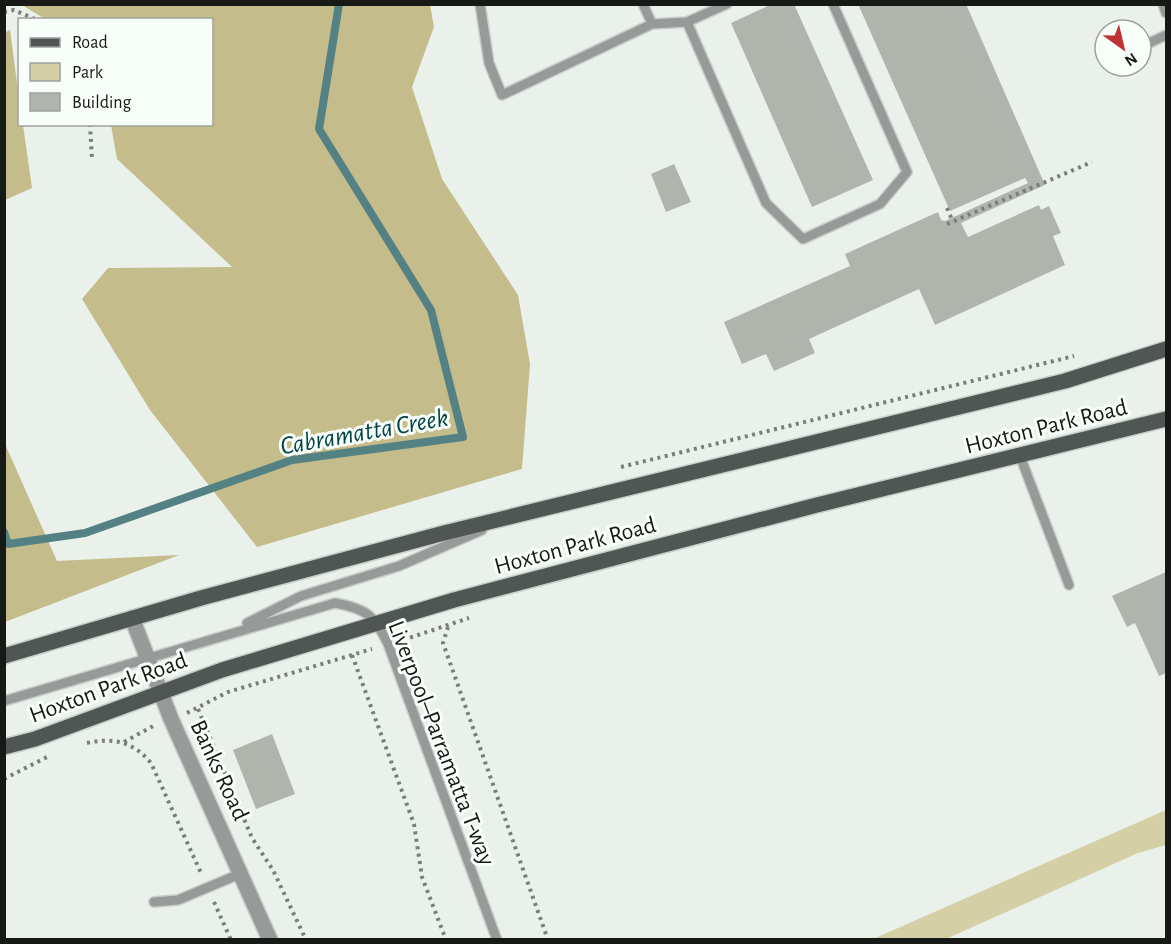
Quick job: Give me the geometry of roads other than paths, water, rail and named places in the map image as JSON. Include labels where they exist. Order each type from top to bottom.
[{"type":"main road","name":"Hoxton Park Road","points":[[4,656],[132,618],[518,514],[1065,381],[1167,349]]},
{"type":"main road","name":"Hoxton Park Road","points":[[4,747],[35,739],[159,691],[454,600],[818,505],[1167,419]]},
{"type":"street","name":"Banks Road","points":[[132,618],[159,691],[270,939]]},
{"type":"lane","points":[[480,4],[489,63],[502,95],[652,24],[687,22],[727,4]]},
{"type":"lane","points":[[643,4],[652,24]]},
{"type":"lane","points":[[687,22],[766,203],[803,239],[880,204],[908,172],[833,4]]},
{"type":"lane","points":[[1163,4],[1167,13]]},
{"type":"lane","points":[[1153,41],[1167,35]]},
{"type":"lane","points":[[1020,456],[1069,585]]},
{"type":"lane","points":[[221,637],[300,596],[399,566],[518,514]]},
{"type":"lane","name":"Liverpool–Parramatta T-way","points":[[4,701],[335,603],[361,608],[377,623],[497,939]]},
{"type":"lane","points":[[153,902],[178,900],[242,873]]},
{"type":"waterway","name":"Cabramatta Creek","points":[[4,532],[8,544],[85,533],[292,460],[463,437],[431,310],[319,129],[339,4]]}]
